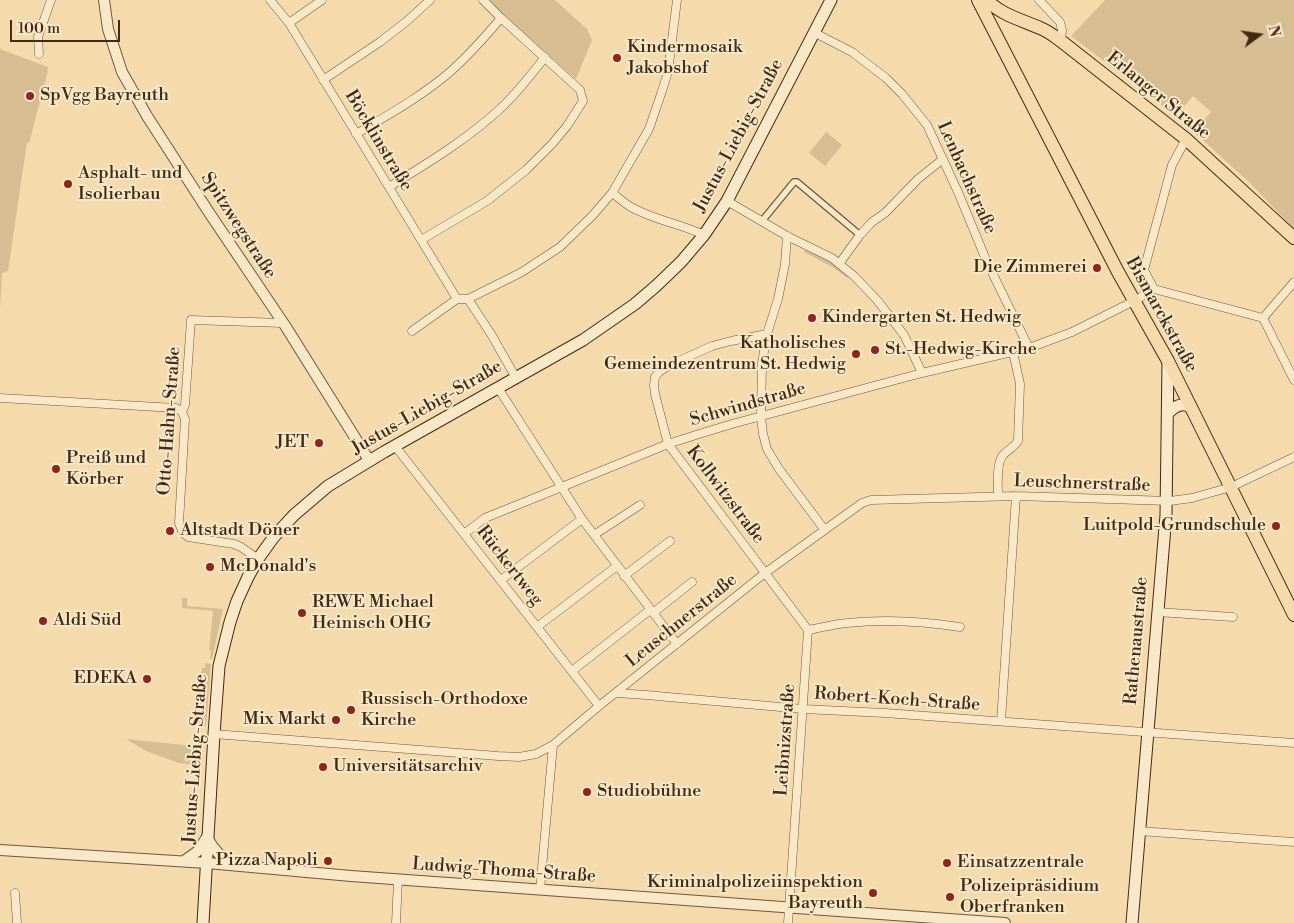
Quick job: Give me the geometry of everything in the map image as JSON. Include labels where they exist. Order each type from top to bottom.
[{"type":"main road","name":"Justus-Liebig-Straße","points":[[203,923],[219,666],[237,601],[248,576],[258,560],[273,538],[294,515],[328,486],[369,460],[583,340],[629,309],[681,262],[704,235],[727,201],[815,33],[830,0]]},
{"type":"main road","name":"Bismarckstraße","points":[[978,0],[1191,407],[1294,615]]},
{"type":"main road","name":"Erlanger Straße","points":[[987,0],[1011,16],[1046,31],[1061,41],[1186,139],[1294,238]]},
{"type":"main road","points":[[995,33],[998,25],[1011,16]]},
{"type":"main road","name":"Rathenaustraße","points":[[1132,923],[1167,501],[1168,366]]},
{"type":"main road","points":[[1168,412],[1178,405],[1183,404],[1191,407]]},
{"type":"street","points":[[39,54],[38,36],[50,0]]},
{"type":"street","name":"Spitzwegstraße","points":[[104,0],[108,29],[122,72],[157,132],[283,323],[369,460]]},
{"type":"street","name":"Böcklinstraße","points":[[270,0],[289,23],[457,299]]},
{"type":"street","points":[[289,23],[322,0]]},
{"type":"street","points":[[323,80],[380,42],[430,0]]},
{"type":"street","points":[[421,240],[487,201],[526,170],[567,126],[583,101],[580,90],[483,0]]},
{"type":"street","points":[[412,331],[457,299],[468,299],[522,272],[560,248],[612,193],[649,128],[661,94],[668,72],[677,0]]},
{"type":"street","points":[[1039,0],[1060,22],[1062,30],[1061,41]]},
{"type":"street","points":[[356,134],[418,96],[449,72],[476,47],[501,18]]},
{"type":"street","name":"Lenbachstraße","points":[[815,33],[852,52],[886,78],[902,94],[927,125],[958,192],[987,262],[1029,348]]},
{"type":"street","points":[[389,187],[448,150],[475,130],[516,93],[545,57]]},
{"type":"street","points":[[1186,139],[1172,166],[1144,270],[1154,289],[1263,318],[1294,380]]},
{"type":"street","points":[[838,264],[872,222],[885,213],[918,179],[943,159]]},
{"type":"street","points":[[762,221],[794,182],[797,182],[860,235]]},
{"type":"street","points":[[612,193],[630,207],[704,235]]},
{"type":"street","points":[[727,201],[787,236],[832,258],[854,276],[877,300],[904,335],[922,373]]},
{"type":"street","points":[[787,236],[785,264],[778,299],[767,334],[762,363],[761,417],[763,434],[767,449],[779,470],[824,529]]},
{"type":"street","points":[[1263,318],[1294,282]]},
{"type":"street","name":"Schwindstraße","points":[[464,534],[486,518],[668,444],[732,424],[922,373],[1029,348],[1072,332],[1154,289]]},
{"type":"street","points":[[468,299],[516,378]]},
{"type":"street","name":"Otto-Hahn-Straße","points":[[258,560],[234,544],[188,537],[180,528],[178,518],[185,419],[182,412],[185,405],[192,320],[283,323]]},
{"type":"street","name":"Kollwitzstraße","points":[[764,573],[668,444],[654,385],[655,377],[659,372],[712,346],[767,334]]},
{"type":"street","points":[[998,496],[999,462],[1004,454],[1018,441],[1020,384],[1013,352]]},
{"type":"street","points":[[498,388],[582,519],[677,644]]},
{"type":"street","points":[[0,398],[167,407],[176,408],[182,412]]},
{"type":"street","name":"Rückertweg","points":[[395,446],[599,706]]},
{"type":"street","name":"Leuschnerstraße","points":[[214,734],[519,757],[536,754],[553,746],[599,706],[764,573],[862,503],[871,500],[998,496],[1167,501],[1192,498],[1231,487],[1294,457]]},
{"type":"street","points":[[1001,721],[1016,496]]},
{"type":"street","points":[[594,535],[640,505]]},
{"type":"street","points":[[501,580],[582,519]]},
{"type":"street","points":[[624,576],[670,541]]},
{"type":"street","points":[[537,627],[617,566]]},
{"type":"street","points":[[764,573],[808,630],[872,620],[960,627]]},
{"type":"street","points":[[572,671],[692,582]]},
{"type":"street","points":[[1157,612],[1233,617]]},
{"type":"street","name":"Leibnizstraße","points":[[788,923],[808,630]]},
{"type":"street","points":[[632,680],[646,695]]},
{"type":"street","name":"Robert-Koch-Straße","points":[[616,693],[803,709],[1001,721],[1294,743]]},
{"type":"street","points":[[540,890],[553,746]]},
{"type":"street","points":[[1139,831],[1294,842]]},
{"type":"street","points":[[184,861],[198,851],[207,838],[219,855],[228,862],[238,866]]},
{"type":"street","name":"Ludwig-Thoma-Straße","points":[[0,850],[184,861],[398,880],[1005,923]]},
{"type":"street","points":[[396,923],[398,880]]},
{"type":"street","points":[[15,893],[17,923]]},
{"type":"shaded area","points":[[485,0],[555,0],[587,29],[592,40],[576,79]]},
{"type":"shaded area","points":[[1105,0],[1294,0],[1294,229],[1250,183],[1194,132],[1211,112],[1193,96],[1176,116],[1071,36]]},
{"type":"shaded area","points":[[0,49],[48,67],[48,71],[29,143],[27,142],[8,271],[2,273],[0,308]]},
{"type":"shaded area","points":[[826,132],[842,145],[825,166],[809,153]]},
{"type":"shaded area","points":[[806,247],[836,265],[849,275],[847,278],[834,268],[804,252]]},
{"type":"shaded area","points":[[182,598],[187,598],[187,606],[223,609],[212,659],[210,659],[211,650],[209,650],[213,611],[182,608]]},
{"type":"shaded area","points":[[205,663],[211,664],[206,726],[197,726],[202,668],[205,668]]},
{"type":"shaded area","points":[[126,739],[203,747],[202,766],[179,763],[146,751]]},
{"type":"place","name":"Kindermosaik Jakobshof","points":[[617,58]]},
{"type":"place","name":"SpVgg Bayreuth","points":[[30,96]]},
{"type":"place","name":"Asphalt- und Isolierbau","points":[[68,184]]},
{"type":"place","name":"Die Zimmerei","points":[[1097,268]]},
{"type":"place","name":"Kindergarten St. Hedwig","points":[[812,318]]},
{"type":"place","name":"St.-Hedwig-Kirche","points":[[875,350]]},
{"type":"place","name":"Katholisches Gemeindezentrum St. Hedwig","points":[[856,354]]},
{"type":"place","name":"JET","points":[[319,443]]},
{"type":"place","name":"Preiß und Körber","points":[[56,469]]},
{"type":"place","name":"Luitpold-Grundschule","points":[[1276,526]]},
{"type":"place","name":"Altstadt Döner","points":[[170,531]]},
{"type":"place","name":"McDonald's","points":[[210,567]]},
{"type":"place","name":"REWE Michael Heinisch OHG","points":[[302,613]]},
{"type":"place","name":"Aldi Süd","points":[[43,621]]},
{"type":"place","name":"EDEKA","points":[[147,679]]},
{"type":"place","name":"Russisch-Orthodoxe Kirche","points":[[351,710]]},
{"type":"place","name":"Mix Markt","points":[[336,720]]},
{"type":"place","name":"Universitätsarchiv","points":[[323,767]]},
{"type":"place","name":"Studiobühne","points":[[587,792]]},
{"type":"place","name":"Pizza Napoli","points":[[328,861]]},
{"type":"place","name":"Einsatzzentrale","points":[[947,863]]},
{"type":"place","name":"Kriminalpolizeiinspektion Bayreuth","points":[[873,893]]},
{"type":"place","name":"Polizeipräsidium Oberfranken","points":[[950,897]]}]
